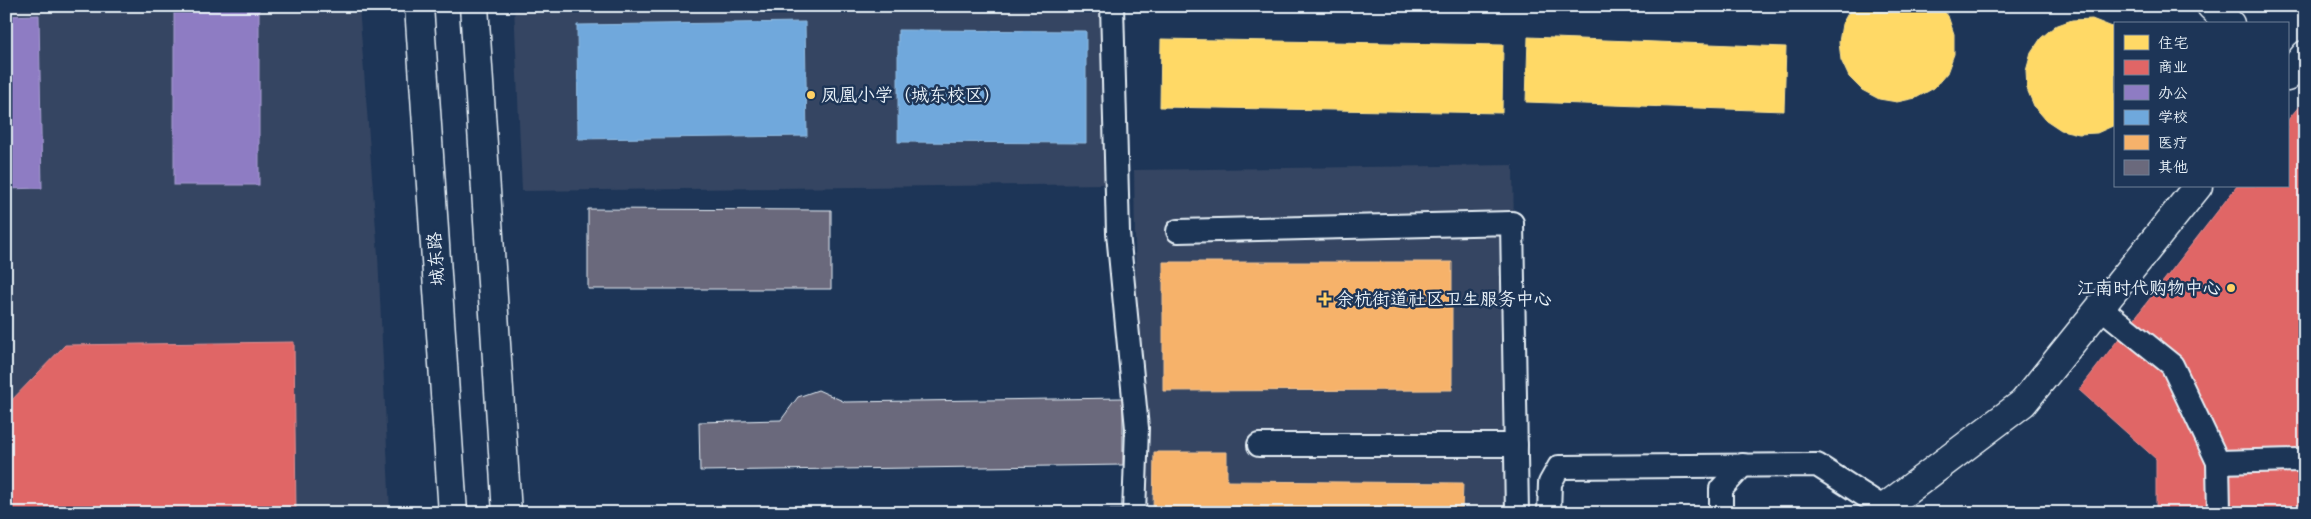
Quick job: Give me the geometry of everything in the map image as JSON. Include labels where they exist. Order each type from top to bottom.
[{"type":"street","name":"城东路","points":[[419,6],[453,513]]},
{"type":"street","points":[[474,6],[507,513]]},
{"type":"street","points":[[2211,6],[2228,22]]},
{"type":"street","points":[[2288,76],[2305,55]]},
{"type":"street","points":[[1884,510],[2023,403],[2196,188]]},
{"type":"lane","points":[[1112,6],[1118,232],[1137,428],[1134,513]]},
{"type":"lane","points":[[1178,231],[1512,223],[1517,513]]},
{"type":"lane","points":[[2100,307],[2172,365],[2218,462],[2219,513]]},
{"type":"lane","points":[[1260,445],[1516,445]]},
{"type":"lane","points":[[2218,462],[2297,460]]},
{"type":"lane","points":[[1549,513],[1550,483],[1559,467],[1743,465],[1817,465],[1884,510]]},
{"type":"lane","points":[[1720,513],[1721,489],[1743,465]]},
{"type":"shaded area","points":[[6,6],[359,6],[378,255],[390,513],[6,513]]},
{"type":"shaded area","name":"凤凰小学（城东校区）","points":[[514,6],[1102,6],[1107,184],[522,191]]},
{"type":"shaded area","name":"余杭街道社区卫生服务中心","points":[[1513,165],[1518,513],[1139,513],[1134,170]]},
{"type":"building: 住宅","points":[[1852,6],[1940,6],[1948,16],[1954,34],[1954,54],[1947,73],[1934,88],[1916,98],[1897,102],[1879,99],[1862,90],[1849,77],[1841,60],[1839,42],[1842,24]]},
{"type":"building: 住宅","points":[[2092,19],[2114,28],[2114,125],[2097,133],[2079,134],[2061,130],[2046,120],[2034,106],[2027,89],[2026,71],[2031,53],[2041,38],[2055,26],[2072,20]]},
{"type":"building: 住宅","points":[[1528,37],[1786,47],[1784,111],[1526,102]]},
{"type":"building: 住宅","points":[[1161,39],[1503,45],[1502,113],[1160,107]]},
{"type":"building: 商业","name":"江南时代购物中心","points":[[2305,99],[2305,513],[2156,513],[2156,459],[2079,390],[2235,188],[2288,188],[2288,120]]},
{"type":"building: 商业","points":[[294,342],[296,513],[6,513],[6,406],[65,345]]},
{"type":"building: 办公","points":[[174,6],[259,6],[259,185],[174,185]]},
{"type":"building: 办公","points":[[39,15],[42,188],[6,189],[6,16]]},
{"type":"building: 学校","points":[[805,22],[807,136],[578,139],[577,25]]},
{"type":"building: 学校","points":[[898,30],[1086,31],[1086,143],[898,142]]},
{"type":"building: 医疗","points":[[1163,262],[1452,262],[1452,390],[1163,391]]},
{"type":"building: 医疗","points":[[1154,452],[1227,452],[1227,481],[1463,483],[1462,513],[1153,513]]},
{"type":"building: 其他","points":[[588,209],[831,210],[831,289],[588,289]]},
{"type":"building: 其他","points":[[818,390],[845,402],[1123,398],[1123,465],[700,471],[699,422],[781,420],[798,397]]},
{"type":"building: 其他","points":[[1124,510],[1124,513],[938,513],[938,511]]},
{"type":"place","name":"凤凰小学（城东校区）","points":[[811,95]]},
{"type":"place","name":"江南时代购物中心","points":[[2231,288]]},
{"type":"place","name":"余杭街道社区卫生服务中心","points":[[1325,299]]}]
